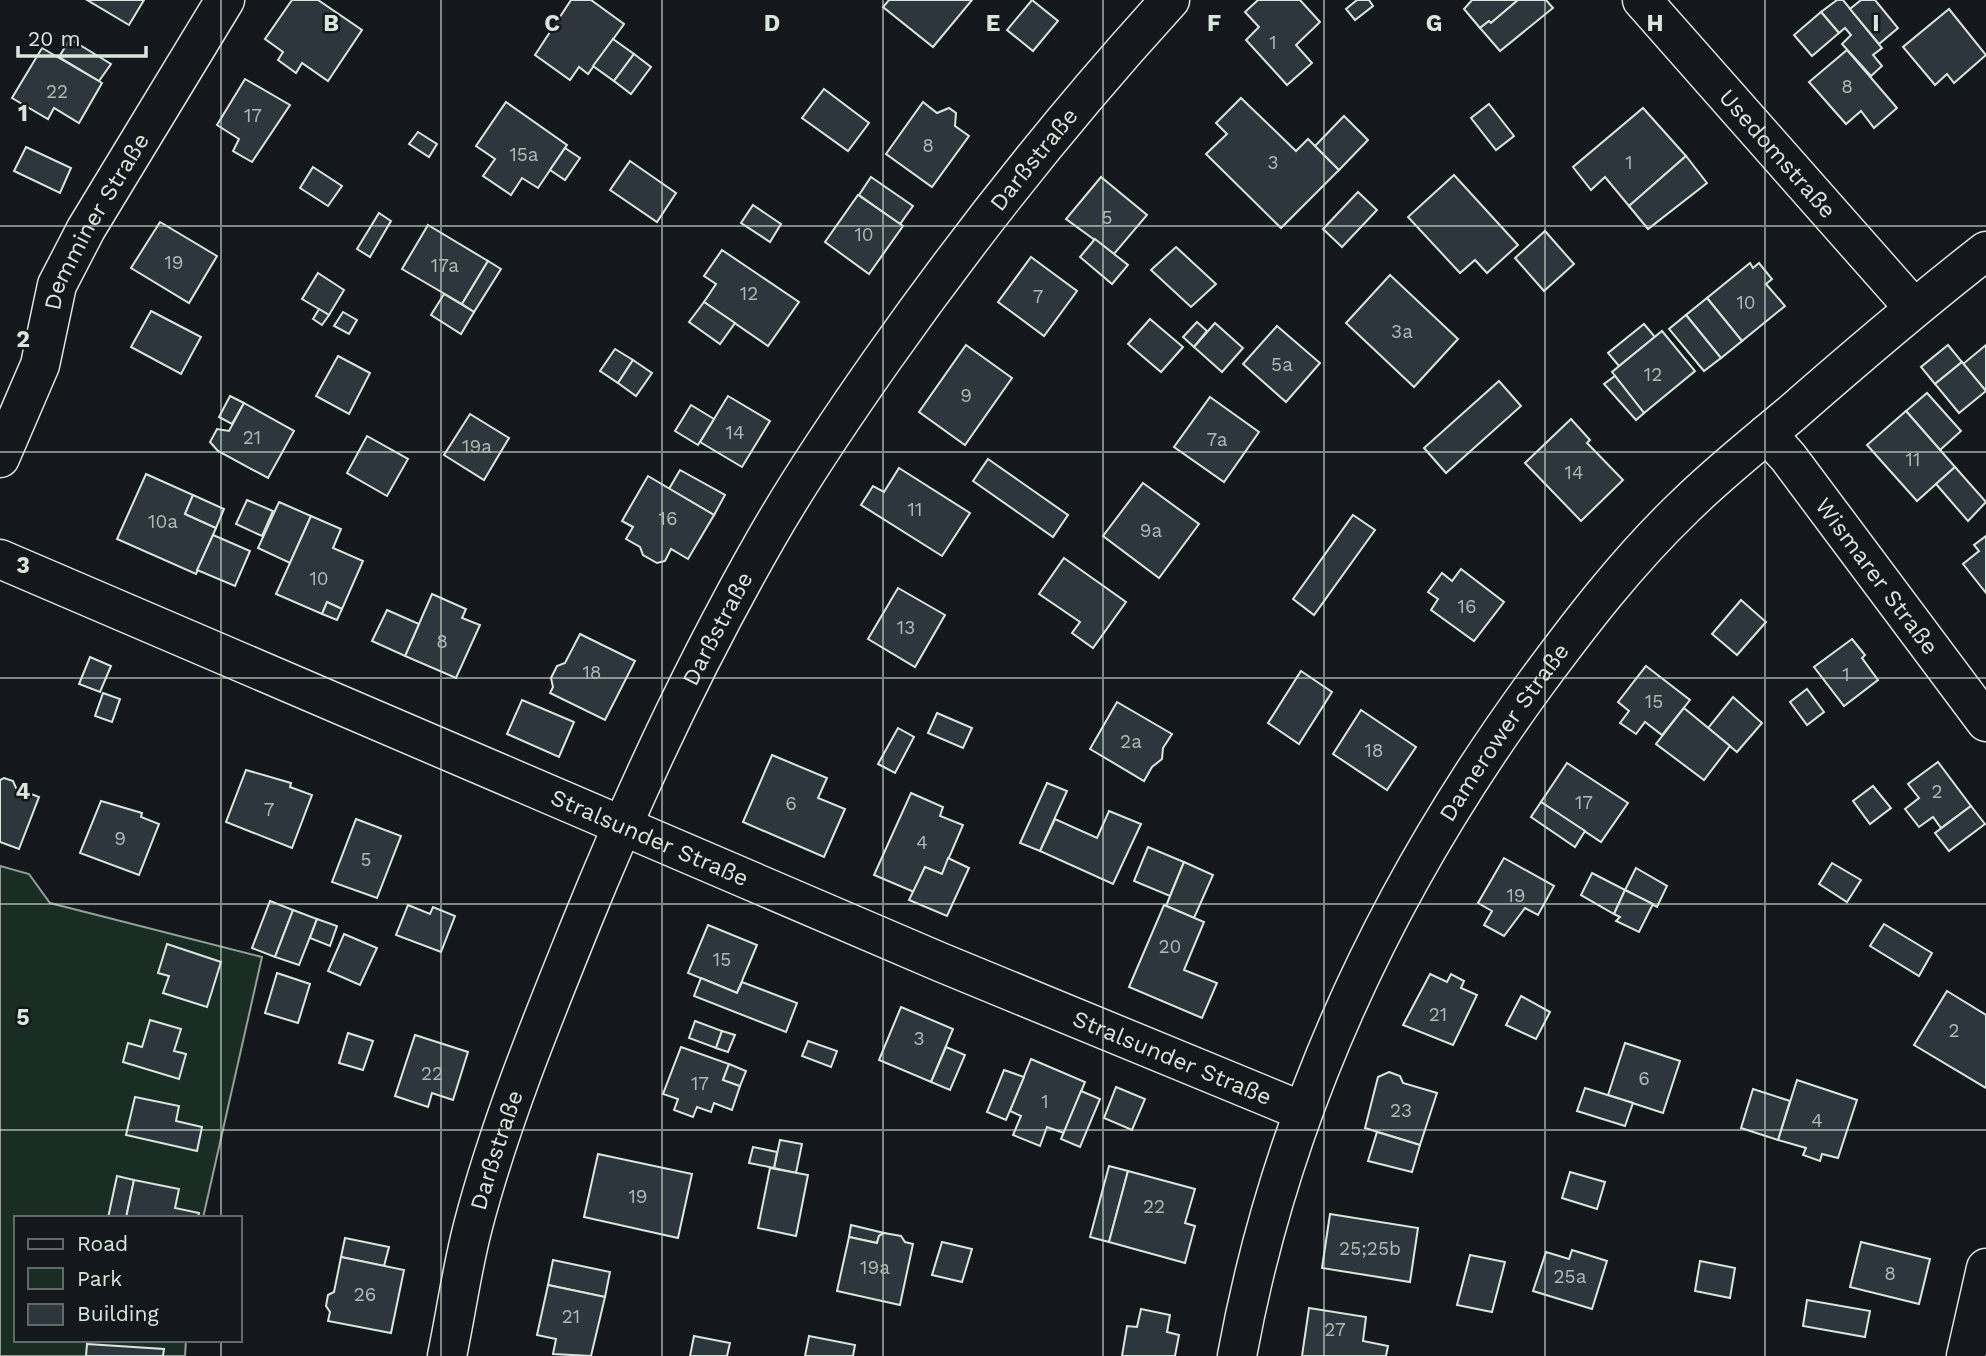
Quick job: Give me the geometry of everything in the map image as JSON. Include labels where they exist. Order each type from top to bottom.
[{"type":"street","name":"Demminer Straße","points":[[0,458],[40,365],[57,285],[86,229],[225,0]]},
{"type":"street","name":"Darßstraße","points":[[447,1356],[472,1228],[537,1034],[621,825],[701,659],[769,533],[843,416],[965,243],[1082,97],[1170,0]]},
{"type":"street","name":"Usedomstraße","points":[[1642,0],[1914,308]]},
{"type":"street","name":"Damerower Straße","points":[[1237,1356],[1252,1275],[1302,1111],[1376,941],[1440,825],[1502,730],[1580,623],[1629,564],[1682,508],[1914,308],[1986,251]]},
{"type":"street","name":"Wismarer Straße","points":[[1767,434],[1788,457],[1986,722]]},
{"type":"street","name":"Stralsunder Straße","points":[[0,559],[940,962],[1302,1111]]},
{"type":"street","points":[[1966,1356],[1986,1268]]},
{"type":"green space","points":[[0,866],[29,874],[50,903],[262,957],[203,1216],[14,1216],[14,1342],[186,1342],[185,1356],[0,1356]]},
{"type":"building","points":[[87,0],[144,0],[129,25]]},
{"type":"building","points":[[292,0],[318,0],[362,30],[328,81],[302,63],[296,73],[278,60],[283,52],[265,39]]},
{"type":"building","points":[[571,0],[591,0],[624,24],[588,74],[579,67],[570,80],[535,55]]},
{"type":"building","points":[[889,0],[972,0],[933,47],[883,7]]},
{"type":"building","points":[[1032,0],[1058,21],[1033,51],[1007,30]]},
{"type":"building","points":[[1258,0],[1300,0],[1320,22],[1296,45],[1312,63],[1287,85],[1246,40],[1259,27],[1245,12]]},
{"type":"building","points":[[1357,0],[1369,0],[1373,6],[1355,20],[1346,9]]},
{"type":"building","points":[[1472,0],[1518,0],[1491,23],[1489,21],[1480,28],[1464,9]]},
{"type":"building","points":[[1518,0],[1546,0],[1553,8],[1500,51],[1480,28],[1489,21],[1491,23]]},
{"type":"building","points":[[1837,0],[1843,0],[1882,48],[1873,55],[1882,66],[1871,76],[1842,44],[1851,35],[1845,28],[1839,33],[1821,12]]},
{"type":"building","points":[[1861,0],[1875,0],[1898,28],[1879,44],[1850,9]]},
{"type":"building","points":[[1949,9],[1986,55],[1954,83],[1947,74],[1935,85],[1903,47]]},
{"type":"building","points":[[1821,12],[1839,33],[1812,56],[1794,35]]},
{"type":"building","points":[[70,39],[111,64],[99,81],[59,57]]},
{"type":"building","points":[[613,39],[634,54],[614,81],[593,66]]},
{"type":"building","points":[[42,48],[102,83],[79,123],[54,108],[48,119],[12,98]]},
{"type":"building","points":[[1847,50],[1897,108],[1874,128],[1861,111],[1846,124],[1809,82]]},
{"type":"building","points":[[634,54],[651,67],[631,94],[614,81]]},
{"type":"building","points":[[245,79],[290,105],[252,162],[233,151],[239,139],[217,125]]},
{"type":"building","points":[[824,89],[869,123],[848,151],[802,118]]},
{"type":"building","points":[[1241,98],[1296,151],[1308,139],[1339,170],[1281,228],[1206,154],[1227,134],[1216,123]]},
{"type":"building","points":[[506,102],[567,145],[538,188],[522,178],[511,195],[483,176],[495,159],[476,146]]},
{"type":"building","points":[[923,102],[937,113],[949,108],[956,113],[955,126],[969,136],[932,187],[886,154]]},
{"type":"building","points":[[1489,104],[1514,136],[1496,150],[1471,118]]},
{"type":"building","points":[[1643,108],[1686,156],[1629,206],[1605,177],[1591,190],[1573,167]]},
{"type":"building","points":[[1344,116],[1368,140],[1339,170],[1315,146]]},
{"type":"building","points":[[418,132],[437,144],[429,157],[409,144]]},
{"type":"building","points":[[26,147],[71,168],[60,193],[14,171]]},
{"type":"building","points":[[565,148],[580,158],[565,180],[550,170]]},
{"type":"building","points":[[1686,156],[1707,183],[1648,229],[1629,206]]},
{"type":"building","points":[[630,161],[676,193],[657,222],[610,190]]},
{"type":"building","points":[[313,167],[342,186],[328,206],[300,188]]},
{"type":"building","points":[[1454,175],[1518,245],[1487,273],[1475,260],[1460,273],[1408,217]]},
{"type":"building","points":[[871,177],[913,206],[900,224],[859,195]]},
{"type":"building","points":[[1101,177],[1147,215],[1114,254],[1066,219]]},
{"type":"building","points":[[1358,192],[1377,210],[1342,247],[1323,229]]},
{"type":"building","points":[[858,195],[903,226],[869,274],[825,242]]},
{"type":"building","points":[[753,205],[781,224],[770,242],[741,223]]},
{"type":"building","points":[[379,213],[391,221],[370,257],[357,249]]},
{"type":"building","points":[[160,222],[217,256],[189,303],[131,268]]},
{"type":"building","points":[[428,225],[488,261],[462,304],[402,269]]},
{"type":"building","points":[[1545,231],[1574,264],[1544,291],[1515,258]]},
{"type":"building","points":[[1095,239],[1128,265],[1112,284],[1080,257]]},
{"type":"building","points":[[1176,247],[1216,284],[1191,307],[1151,270]]},
{"type":"building","points":[[722,250],[799,302],[768,346],[704,302],[716,284],[704,276]]},
{"type":"building","points":[[1031,257],[1077,291],[1044,336],[998,302]]},
{"type":"building","points":[[488,261],[501,269],[474,312],[462,304]]},
{"type":"building","points":[[1750,263],[1753,268],[1759,263],[1772,279],[1766,284],[1785,306],[1742,341],[1707,298]]},
{"type":"building","points":[[318,273],[344,290],[329,315],[302,299]]},
{"type":"building","points":[[1390,275],[1458,339],[1414,387],[1346,323]]},
{"type":"building","points":[[444,294],[474,312],[461,334],[431,315]]},
{"type":"building","points":[[1707,298],[1742,341],[1721,358],[1686,315]]},
{"type":"building","points":[[704,302],[735,323],[720,344],[689,322]]},
{"type":"building","points":[[319,309],[329,315],[322,325],[313,319]]},
{"type":"building","points":[[151,311],[201,337],[181,374],[131,347]]},
{"type":"building","points":[[343,312],[357,320],[349,334],[334,326]]},
{"type":"building","points":[[1686,315],[1721,358],[1704,371],[1669,329]]},
{"type":"building","points":[[1150,319],[1183,347],[1161,372],[1128,344]]},
{"type":"building","points":[[1197,322],[1207,331],[1194,347],[1183,337]]},
{"type":"building","points":[[1215,323],[1243,348],[1222,372],[1194,347]]},
{"type":"building","points":[[1644,324],[1655,337],[1619,366],[1608,353]]},
{"type":"building","points":[[1277,326],[1320,363],[1286,402],[1243,364]]},
{"type":"building","points":[[1662,331],[1695,371],[1644,413],[1612,372]]},
{"type":"building","points":[[966,345],[1012,378],[965,445],[919,412]]},
{"type":"building","points":[[1948,345],[1962,362],[1935,384],[1921,367]]},
{"type":"building","points":[[1986,345],[1986,391],[1963,364]]},
{"type":"building","points":[[615,349],[633,360],[618,383],[600,371]]},
{"type":"building","points":[[338,356],[370,373],[349,414],[316,396]]},
{"type":"building","points":[[633,360],[652,373],[636,396],[618,383]]},
{"type":"building","points":[[1962,362],[1986,391],[1959,413],[1935,384]]},
{"type":"building","points":[[1615,376],[1644,413],[1636,420],[1604,384]]},
{"type":"building","points":[[1499,381],[1521,406],[1446,473],[1424,448]]},
{"type":"building","points":[[1927,393],[1961,431],[1940,450],[1906,411]]},
{"type":"building","points":[[230,396],[244,403],[232,424],[219,417]]},
{"type":"building","points":[[728,396],[770,421],[742,467],[700,442]]},
{"type":"building","points":[[1210,397],[1259,432],[1224,482],[1174,447]]},
{"type":"building","points":[[244,403],[294,431],[268,478],[218,451],[210,442],[217,429],[229,431]]},
{"type":"building","points":[[691,405],[714,419],[698,445],[675,431]]},
{"type":"building","points":[[1906,411],[1955,467],[1917,501],[1867,445]]},
{"type":"building","points":[[470,414],[509,438],[484,480],[444,455]]},
{"type":"building","points":[[1571,419],[1590,440],[1587,443],[1623,480],[1581,521],[1525,463]]},
{"type":"building","points":[[367,436],[408,459],[387,496],[347,473]]},
{"type":"building","points":[[988,459],[1068,515],[1053,537],[973,481]]},
{"type":"building","points":[[1955,467],[1986,502],[1968,521],[1936,484]]},
{"type":"building","points":[[899,468],[970,513],[942,556],[861,505],[873,486],[884,492]]},
{"type":"building","points":[[680,470],[725,495],[714,515],[669,489]]},
{"type":"building","points":[[146,474],[193,495],[185,514],[216,528],[196,574],[117,539]]},
{"type":"building","points":[[648,476],[714,515],[688,559],[671,549],[665,561],[657,563],[643,555],[640,547],[626,539],[633,527],[622,521]]},
{"type":"building","points":[[1143,483],[1199,524],[1159,578],[1103,536]]},
{"type":"building","points":[[193,495],[224,509],[216,528],[185,514]]},
{"type":"building","points":[[247,500],[273,511],[262,536],[236,524]]},
{"type":"building","points":[[279,502],[311,516],[290,563],[258,548]]},
{"type":"building","points":[[1353,515],[1375,530],[1314,615],[1293,599]]},
{"type":"building","points":[[311,516],[341,529],[333,548],[363,561],[342,609],[327,602],[322,614],[276,594]]},
{"type":"building","points":[[213,535],[250,551],[235,586],[197,570]]},
{"type":"building","points":[[1986,536],[1986,593],[1963,564],[1979,551],[1974,545]]},
{"type":"building","points":[[1064,558],[1126,602],[1093,648],[1072,633],[1080,622],[1039,594]]},
{"type":"building","points":[[1461,569],[1504,602],[1474,641],[1431,610],[1438,599],[1428,592],[1442,573],[1452,581]]},
{"type":"building","points":[[898,588],[945,615],[915,667],[868,639]]},
{"type":"building","points":[[432,594],[466,609],[462,618],[480,625],[456,678],[405,656]]},
{"type":"building","points":[[1741,600],[1766,622],[1737,655],[1712,634]]},
{"type":"building","points":[[327,602],[342,609],[337,620],[322,614]]},
{"type":"building","points":[[387,610],[419,624],[405,656],[372,641]]},
{"type":"building","points":[[580,634],[635,661],[605,720],[550,693],[553,687],[551,678],[557,666],[565,663]]},
{"type":"building","points":[[1852,639],[1865,655],[1862,658],[1878,680],[1844,706],[1814,667]]},
{"type":"building","points":[[90,657],[111,666],[100,692],[79,684]]},
{"type":"building","points":[[1646,666],[1690,700],[1662,735],[1645,722],[1636,734],[1620,723],[1629,711],[1618,702]]},
{"type":"building","points":[[1301,671],[1332,692],[1299,744],[1268,723]]},
{"type":"building","points":[[1807,689],[1824,712],[1807,725],[1790,702]]},
{"type":"building","points":[[103,693],[120,699],[112,722],[95,716]]},
{"type":"building","points":[[1733,697],[1762,723],[1737,752],[1708,728]]},
{"type":"building","points":[[522,700],[574,722],[559,757],[507,734]]},
{"type":"building","points":[[1117,702],[1172,734],[1163,748],[1162,759],[1152,767],[1144,781],[1090,749]]},
{"type":"building","points":[[1684,708],[1730,746],[1704,780],[1656,744]]},
{"type":"building","points":[[1361,710],[1416,747],[1387,790],[1333,754]]},
{"type":"building","points":[[937,713],[972,728],[963,748],[928,733]]},
{"type":"building","points":[[898,728],[914,737],[895,773],[878,764]]},
{"type":"building","points":[[772,755],[827,778],[818,798],[845,809],[824,857],[743,822]]},
{"type":"building","points":[[1938,762],[1971,806],[1941,828],[1933,817],[1919,827],[1905,809],[1919,798],[1908,784]]},
{"type":"building","points":[[1567,763],[1628,803],[1601,842],[1541,802]]},
{"type":"building","points":[[246,770],[291,783],[290,787],[312,795],[292,848],[226,822]]},
{"type":"building","points":[[4,778],[13,781],[16,788],[39,797],[19,849],[0,842],[0,780]]},
{"type":"building","points":[[1047,783],[1067,791],[1040,851],[1020,843]]},
{"type":"building","points":[[1873,786],[1891,808],[1870,824],[1853,801]]},
{"type":"building","points":[[911,793],[943,807],[940,816],[963,825],[942,874],[925,867],[914,892],[874,875]]},
{"type":"building","points":[[101,801],[142,813],[141,817],[159,824],[139,875],[80,853]]},
{"type":"building","points":[[1541,802],[1585,831],[1575,847],[1531,817]]},
{"type":"building","points":[[1971,806],[1985,824],[1949,851],[1935,833]]},
{"type":"building","points":[[1109,811],[1141,824],[1113,884],[1040,851],[1055,819],[1097,838]]},
{"type":"building","points":[[356,819],[401,836],[377,898],[332,882]]},
{"type":"building","points":[[1148,847],[1184,862],[1170,896],[1134,881]]},
{"type":"building","points":[[948,858],[969,868],[947,916],[909,900],[925,867],[942,874]]},
{"type":"building","points":[[1504,858],[1554,886],[1538,915],[1525,908],[1504,936],[1484,925],[1492,911],[1478,903]]},
{"type":"building","points":[[1184,862],[1213,875],[1194,918],[1166,906]]},
{"type":"building","points":[[1832,863],[1861,880],[1847,902],[1819,884]]},
{"type":"building","points":[[1636,868],[1667,886],[1657,907],[1625,890]]},
{"type":"building","points":[[1592,873],[1625,890],[1614,914],[1581,895]]},
{"type":"building","points":[[1625,890],[1653,904],[1639,932],[1616,921],[1620,917],[1614,914]]},
{"type":"building","points":[[270,901],[293,910],[275,957],[252,948]]},
{"type":"building","points":[[408,905],[430,914],[433,907],[455,916],[441,952],[396,935]]},
{"type":"building","points":[[1164,905],[1204,922],[1184,970],[1217,983],[1202,1018],[1129,987]]},
{"type":"building","points":[[293,910],[317,919],[299,965],[275,957]]},
{"type":"building","points":[[317,919],[337,926],[330,946],[310,938]]},
{"type":"building","points":[[1884,924],[1932,953],[1919,976],[1870,946]]},
{"type":"building","points":[[708,925],[757,945],[737,993],[688,973]]},
{"type":"building","points":[[344,934],[377,948],[360,985],[328,971]]},
{"type":"building","points":[[167,944],[221,962],[207,1007],[163,993],[169,976],[158,973]]},
{"type":"building","points":[[277,973],[310,984],[298,1023],[265,1013]]},
{"type":"building","points":[[1430,974],[1447,982],[1451,974],[1464,981],[1461,988],[1477,995],[1453,1045],[1403,1025]]},
{"type":"building","points":[[701,978],[737,993],[742,982],[797,1003],[786,1032],[694,996]]},
{"type":"building","points":[[1947,991],[1986,1015],[1986,1088],[1914,1045]]},
{"type":"building","points":[[1521,996],[1550,1012],[1536,1039],[1506,1025]]},
{"type":"building","points":[[901,1007],[953,1029],[931,1082],[879,1060]]},
{"type":"building","points":[[150,1020],[181,1029],[174,1051],[186,1054],[179,1079],[123,1062],[128,1043],[142,1047]]},
{"type":"building","points":[[695,1021],[722,1031],[716,1048],[689,1038]]},
{"type":"building","points":[[722,1031],[735,1035],[728,1052],[716,1048]]},
{"type":"building","points":[[348,1033],[373,1041],[363,1070],[339,1063]]},
{"type":"building","points":[[415,1035],[468,1052],[453,1100],[432,1093],[428,1107],[395,1096]]},
{"type":"building","points":[[808,1041],[837,1051],[831,1067],[802,1056]]},
{"type":"building","points":[[1625,1043],[1680,1061],[1663,1113],[1608,1095]]},
{"type":"building","points":[[681,1047],[729,1064],[723,1080],[740,1086],[732,1110],[714,1103],[711,1112],[697,1107],[693,1117],[674,1110],[678,1099],[663,1094]]},
{"type":"building","points":[[946,1047],[965,1055],[950,1090],[931,1082]]},
{"type":"building","points":[[1031,1059],[1085,1082],[1064,1133],[1047,1127],[1040,1146],[1013,1135],[1021,1116],[1010,1111]]},
{"type":"building","points":[[729,1064],[746,1071],[740,1086],[723,1080]]},
{"type":"building","points":[[1004,1070],[1024,1077],[1006,1120],[987,1112]]},
{"type":"building","points":[[1389,1072],[1400,1076],[1403,1083],[1437,1093],[1420,1145],[1365,1128],[1378,1077]]},
{"type":"building","points":[[1797,1080],[1857,1100],[1838,1158],[1822,1154],[1820,1161],[1803,1155],[1806,1148],[1778,1140]]},
{"type":"building","points":[[1116,1087],[1145,1099],[1132,1130],[1104,1118]]},
{"type":"building","points":[[1585,1088],[1633,1103],[1625,1126],[1577,1111]]},
{"type":"building","points":[[1753,1089],[1790,1101],[1778,1140],[1741,1128]]},
{"type":"building","points":[[1081,1091],[1100,1099],[1080,1147],[1061,1139]]},
{"type":"building","points":[[135,1097],[179,1106],[176,1121],[202,1127],[197,1151],[126,1135]]},
{"type":"building","points":[[1377,1132],[1420,1145],[1412,1172],[1368,1161]]},
{"type":"building","points":[[780,1140],[802,1144],[796,1173],[774,1168]]},
{"type":"building","points":[[753,1147],[777,1152],[774,1168],[749,1163]]},
{"type":"building","points":[[598,1154],[692,1174],[678,1238],[584,1217]]},
{"type":"building","points":[[1109,1166],[1128,1171],[1109,1242],[1090,1237]]},
{"type":"building","points":[[770,1168],[808,1175],[796,1236],[758,1228]]},
{"type":"building","points":[[1128,1171],[1195,1189],[1185,1223],[1195,1226],[1185,1263],[1109,1242]]},
{"type":"building","points":[[1570,1172],[1605,1182],[1597,1209],[1562,1198]]},
{"type":"building","points":[[117,1176],[134,1180],[126,1216],[108,1216]]},
{"type":"building","points":[[134,1180],[179,1189],[175,1208],[199,1213],[198,1216],[126,1216]]},
{"type":"building","points":[[1330,1214],[1418,1228],[1410,1282],[1322,1268]]},
{"type":"building","points":[[851,1225],[884,1233],[879,1236],[877,1243],[849,1237]]},
{"type":"building","points":[[884,1233],[901,1236],[905,1242],[913,1244],[900,1305],[837,1291],[849,1237],[877,1243],[879,1236]]},
{"type":"building","points":[[345,1238],[389,1247],[384,1266],[341,1257]]},
{"type":"building","points":[[942,1242],[972,1249],[962,1282],[932,1275]]},
{"type":"building","points":[[1861,1242],[1930,1259],[1919,1304],[1850,1287]]},
{"type":"building","points":[[1572,1250],[1607,1261],[1592,1309],[1533,1291],[1546,1252],[1569,1259]]},
{"type":"building","points":[[1470,1255],[1505,1262],[1492,1312],[1457,1305]]},
{"type":"building","points":[[341,1257],[404,1270],[391,1333],[328,1321],[328,1295],[334,1292]]},
{"type":"building","points":[[553,1260],[610,1272],[605,1297],[548,1285]]},
{"type":"building","points":[[1700,1261],[1735,1268],[1730,1298],[1695,1291]]},
{"type":"building","points":[[548,1285],[605,1297],[591,1356],[553,1354],[556,1339],[537,1335]]},
{"type":"building","points":[[1807,1300],[1870,1311],[1865,1337],[1803,1326]]},
{"type":"building","points":[[1309,1308],[1366,1317],[1363,1341],[1388,1346],[1386,1356],[1302,1356]]},
{"type":"building","points":[[1141,1309],[1170,1315],[1167,1332],[1179,1335],[1175,1356],[1122,1356],[1127,1326],[1137,1327]]},
{"type":"building","points":[[694,1336],[730,1343],[727,1356],[690,1356]]},
{"type":"building","points":[[809,1336],[855,1345],[853,1356],[805,1356]]},
{"type":"building","points":[[87,1344],[164,1349],[163,1356],[86,1356]]}]
